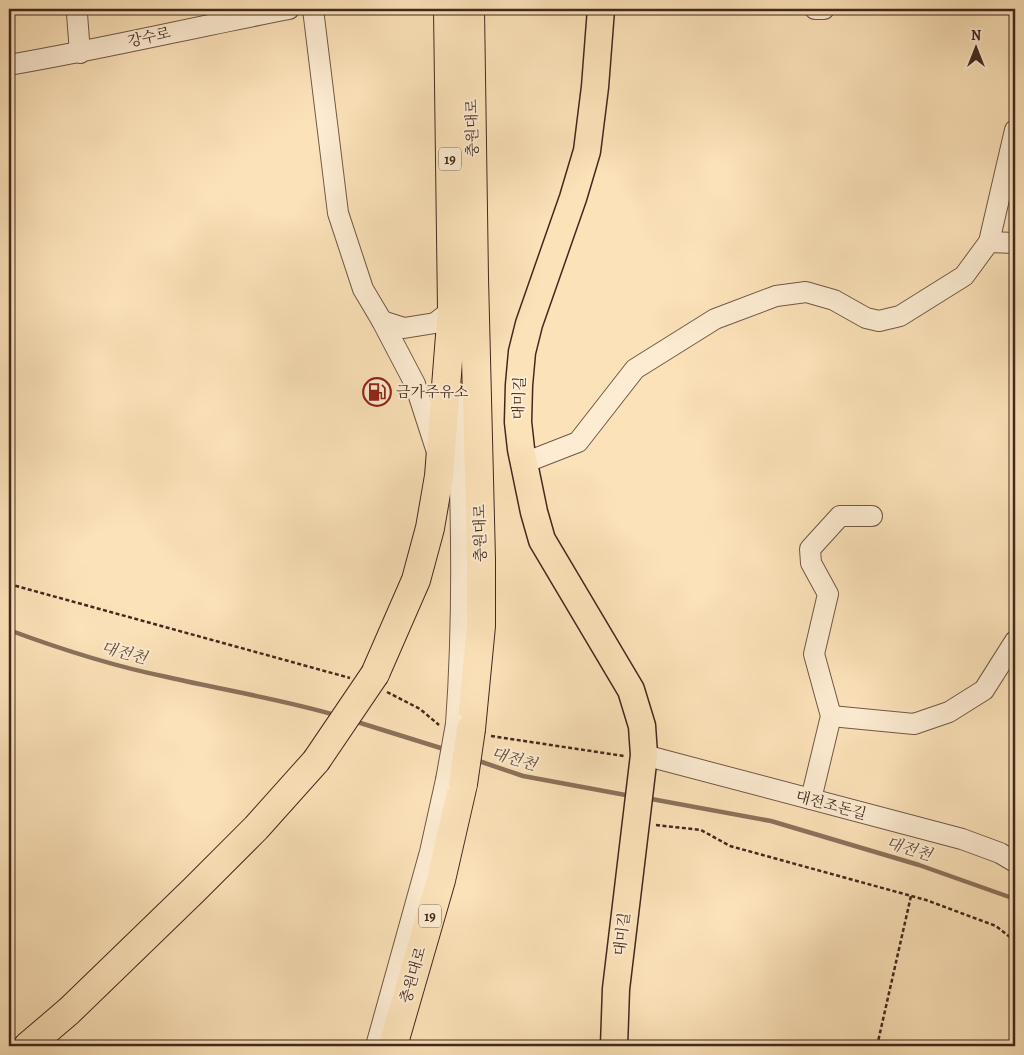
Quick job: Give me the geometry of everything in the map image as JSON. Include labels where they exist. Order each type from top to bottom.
[{"type":"highway","name":"충원대로","points":[[28,1046],[69,1011],[235,848],[316,761],[371,681],[416,580],[430,528],[440,461],[452,310],[448,9]]},
{"type":"highway","name":"충원대로","points":[[393,1046],[441,880],[481,626],[470,9]]},
{"type":"main road","name":"대미길","points":[[601,9],[595,87],[587,151],[573,198],[529,324],[522,352],[518,422],[524,463],[542,540],[631,690],[642,726],[644,823],[616,989],[614,1046]]},
{"type":"street","points":[[79,9],[77,14],[80,53]]},
{"type":"street","name":"강수로","points":[[9,65],[80,53],[244,13],[289,9]]},
{"type":"street","points":[[313,9],[338,213],[364,288],[415,384],[440,461]]},
{"type":"street","points":[[815,9],[824,9]]},
{"type":"street","points":[[524,463],[578,442],[635,369],[715,319],[776,296],[806,292],[834,300],[866,318],[879,321],[900,316],[964,276],[989,242],[1015,130]]},
{"type":"street","points":[[989,242],[1015,243]]},
{"type":"street","points":[[382,321],[404,328],[434,323],[452,310]]},
{"type":"street","points":[[452,310],[459,445],[462,589],[460,668],[466,729]]},
{"type":"street","points":[[811,799],[832,716],[814,654],[828,594],[811,563],[810,549],[840,516],[872,516]]},
{"type":"street","points":[[832,716],[914,724],[949,712],[984,690],[1015,641]]},
{"type":"street","name":"대전조돈길","points":[[643,762],[811,799],[962,839],[1000,853],[1015,862]]},
{"type":"street","name":"충원대로","points":[[376,1046],[430,852],[455,782]]},
{"type":"path","points":[[9,584],[342,675],[371,681],[420,709],[438,724],[624,756],[643,762]]},
{"type":"path","points":[[644,823],[701,830],[730,846],[954,909],[996,926],[1015,941]]},
{"type":"path","points":[[877,1046],[911,896]]},
{"type":"waterway","name":"대전천","points":[[9,630],[127,668],[272,699],[335,715]]},
{"type":"waterway","name":"대전천","points":[[354,721],[447,750]]},
{"type":"waterway","name":"대전천","points":[[476,760],[523,776],[631,796]]},
{"type":"waterway","name":"대전천","points":[[646,798],[771,821],[919,865],[1015,899]]},
{"type":"place","name":"금가주유소","points":[[377,392]]}]
